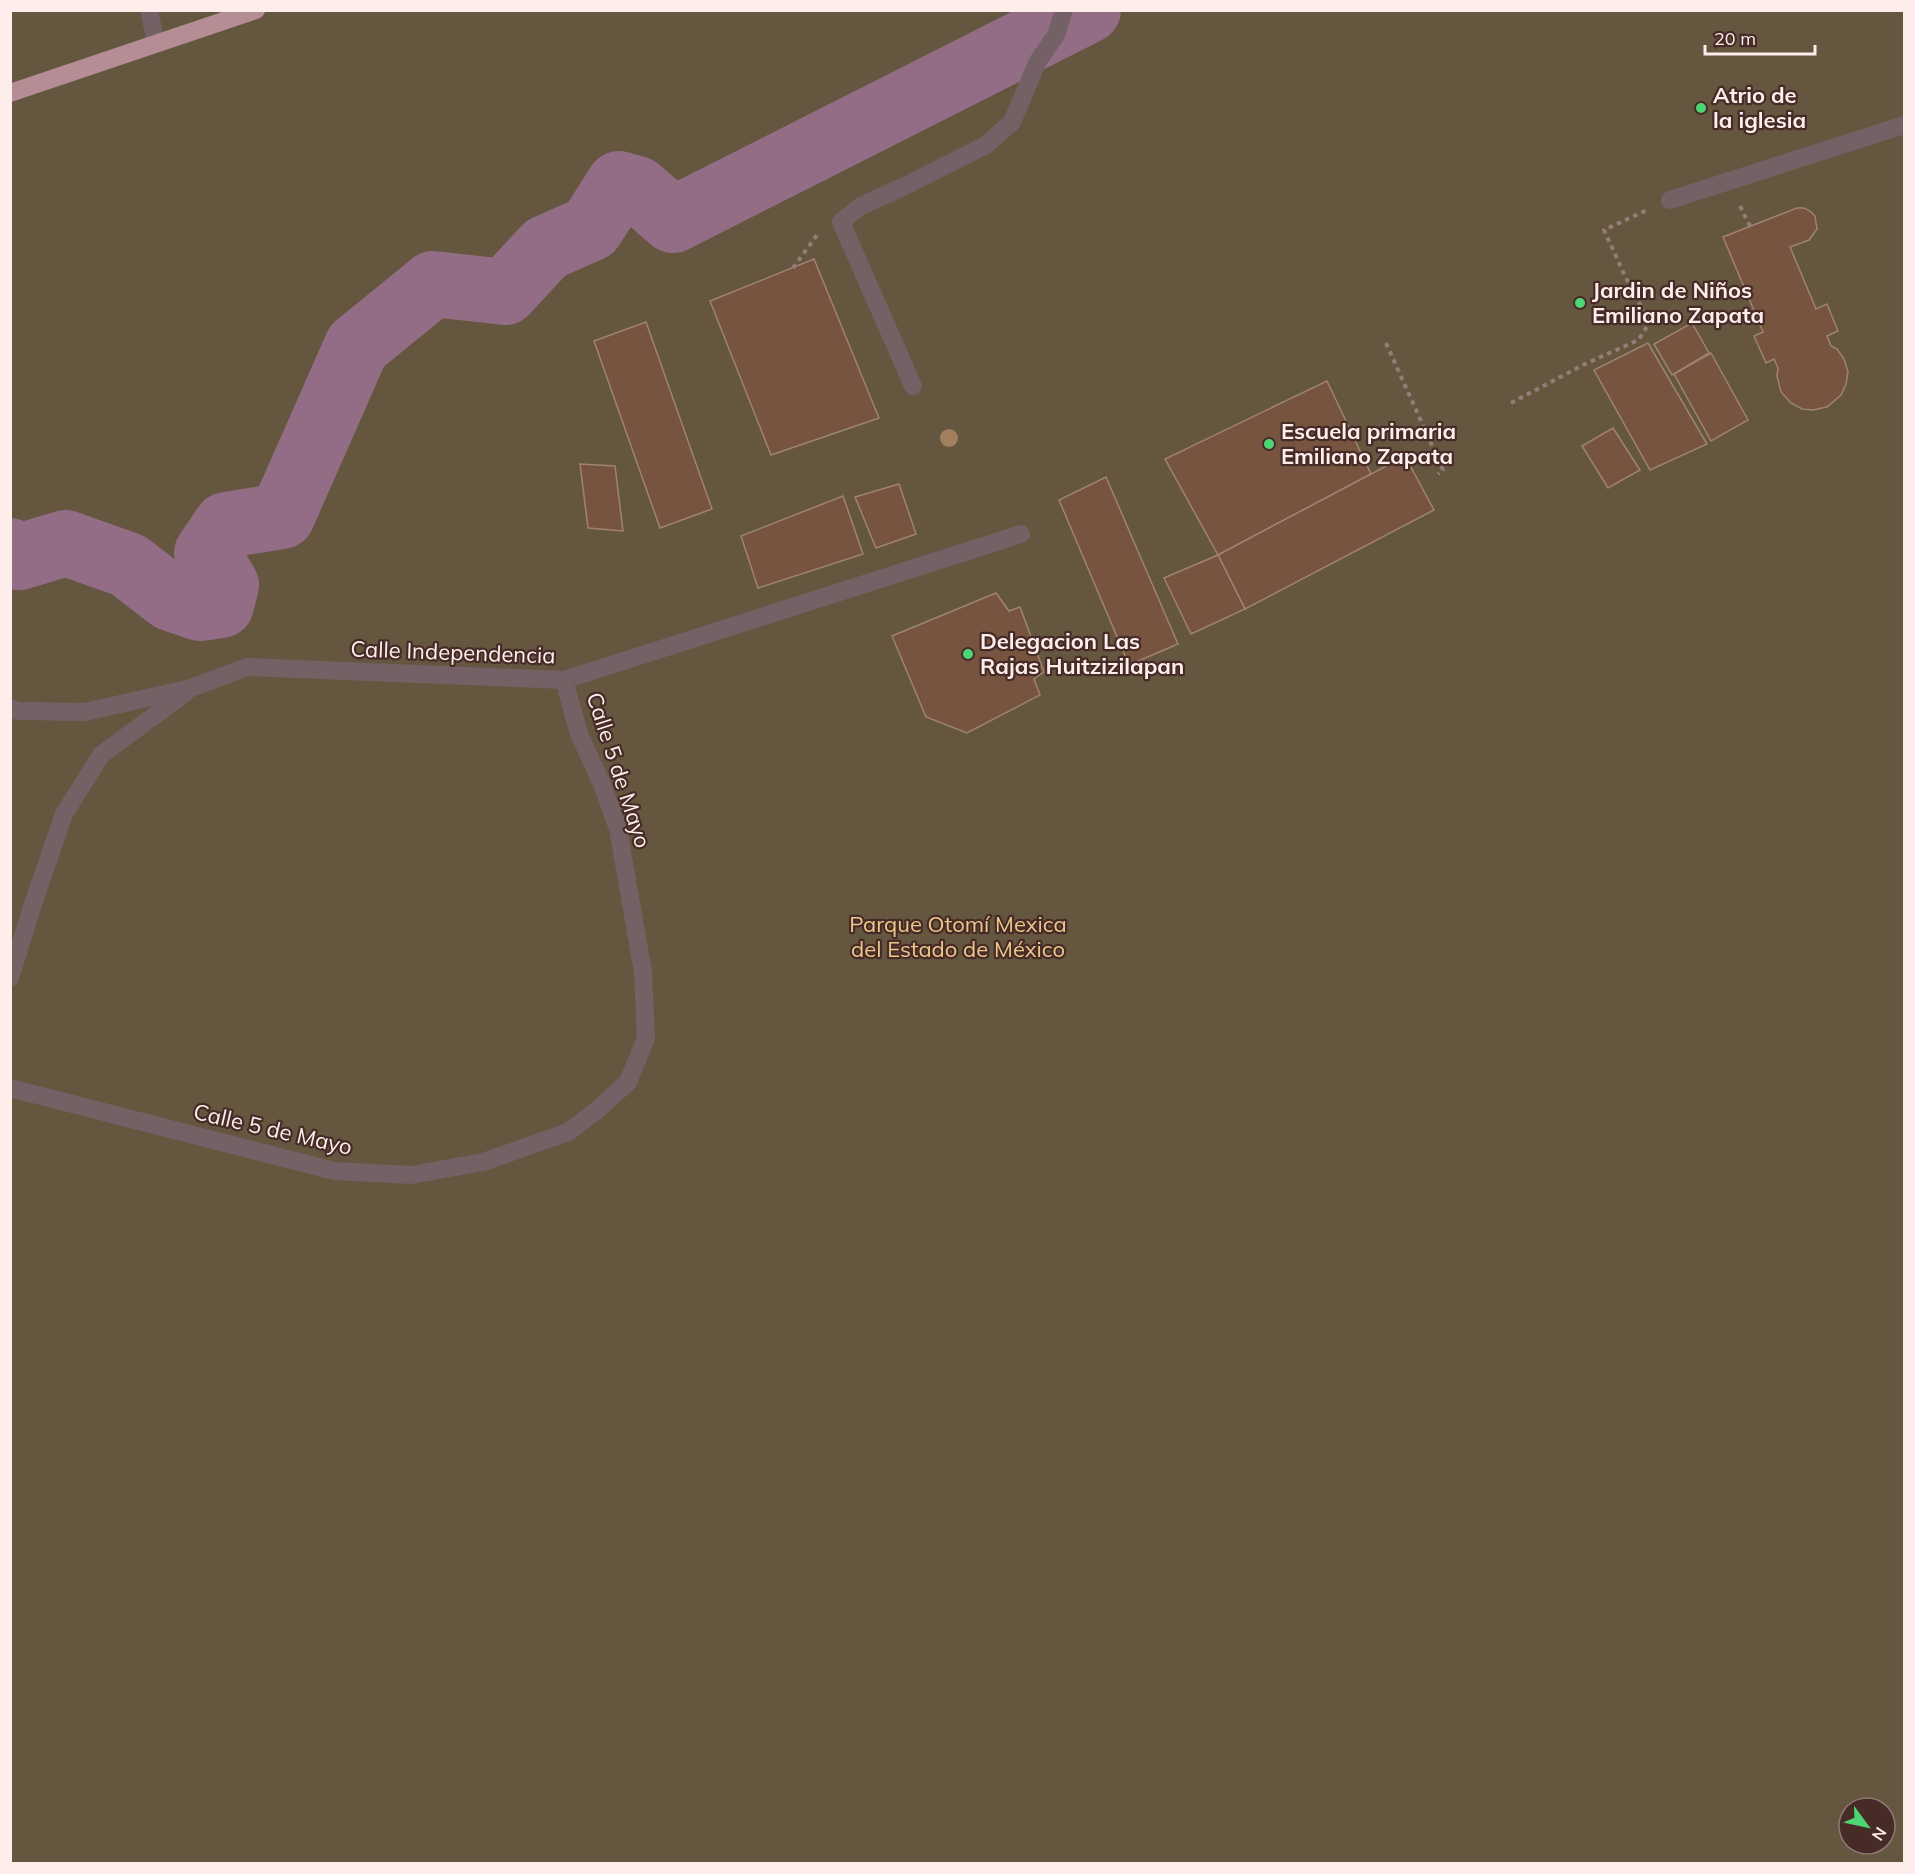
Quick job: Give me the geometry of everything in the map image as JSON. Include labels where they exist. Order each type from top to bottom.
[{"type":"main road","points":[[10,93],[256,10]]},
{"type":"street","points":[[149,10],[156,43]]},
{"type":"street","points":[[914,386],[841,222],[861,206],[986,145],[1012,122],[1038,61],[1056,36],[1064,10]]},
{"type":"street","points":[[1670,200],[1905,125]]},
{"type":"street","name":"Calle Independencia","points":[[10,708],[18,711],[85,712],[191,688],[247,667],[564,680],[1022,534]]},
{"type":"street","name":"Calle 5 de Mayo","points":[[10,1088],[334,1171],[411,1175],[483,1162],[568,1132],[628,1082],[646,1038],[643,972],[618,829],[602,784],[579,734],[564,680]]},
{"type":"street","points":[[10,978],[64,814],[101,755],[191,688]]},
{"type":"path","points":[[1511,403],[1639,339],[1648,325],[1645,314],[1604,230],[1670,200]]},
{"type":"path","points":[[1386,343],[1443,470],[1437,474]]},
{"type":"green space","name":"Parque Otomí Mexica del Estado de México","points":[[11,11],[1904,11],[1904,1863],[11,1864]]},
{"type":"building","points":[[1797,208],[1804,208],[1815,216],[1817,229],[1809,240],[1790,247],[1816,309],[1827,304],[1838,331],[1827,336],[1831,346],[1837,349],[1844,359],[1848,372],[1841,395],[1827,407],[1813,410],[1802,409],[1791,403],[1781,392],[1777,376],[1778,368],[1774,359],[1766,363],[1754,336],[1763,332],[1723,237]]},
{"type":"building","points":[[814,259],[879,418],[771,455],[710,301]]},
{"type":"building","points":[[646,322],[712,509],[660,528],[594,341]]},
{"type":"building","points":[[1692,323],[1709,353],[1672,375],[1654,344]]},
{"type":"building","points":[[1648,343],[1707,444],[1650,470],[1594,370]]},
{"type":"building","points":[[1711,353],[1748,420],[1711,441],[1674,374]]},
{"type":"building","points":[[1327,381],[1371,474],[1218,555],[1165,459]]},
{"type":"building","points":[[1613,428],[1640,470],[1608,488],[1582,446]]},
{"type":"building","points":[[1405,456],[1434,510],[1245,609],[1218,555]]},
{"type":"building","points":[[580,464],[615,466],[623,531],[588,528]]},
{"type":"building","points":[[1106,477],[1178,644],[1129,665],[1059,500]]},
{"type":"building","points":[[899,484],[916,534],[876,548],[855,497]]},
{"type":"building","points":[[843,496],[863,554],[758,588],[741,536]]},
{"type":"building","points":[[1218,555],[1245,609],[1191,634],[1164,578]]},
{"type":"building","name":"Delegacion Las Rajas Huitzizilapan","points":[[996,593],[1009,611],[1020,607],[1044,672],[1034,679],[1040,695],[967,733],[926,717],[892,636]]},
{"type":"waterway","points":[[10,551],[19,557],[66,543],[128,565],[171,598],[200,608],[221,605],[226,585],[207,553],[226,525],[282,516],[357,346],[433,284],[505,292],[546,248],[591,228],[619,184],[637,189],[673,220],[1088,10]]},
{"type":"place","name":"Atrio de la iglesia","points":[[1701,108]]},
{"type":"place","name":"Jardin de Niños Emiliano Zapata","points":[[1580,303]]},
{"type":"place","name":"Escuela primaria Emiliano Zapata","points":[[1269,444]]},
{"type":"place","name":"Delegacion Las Rajas Huitzizilapan","points":[[968,654]]}]
